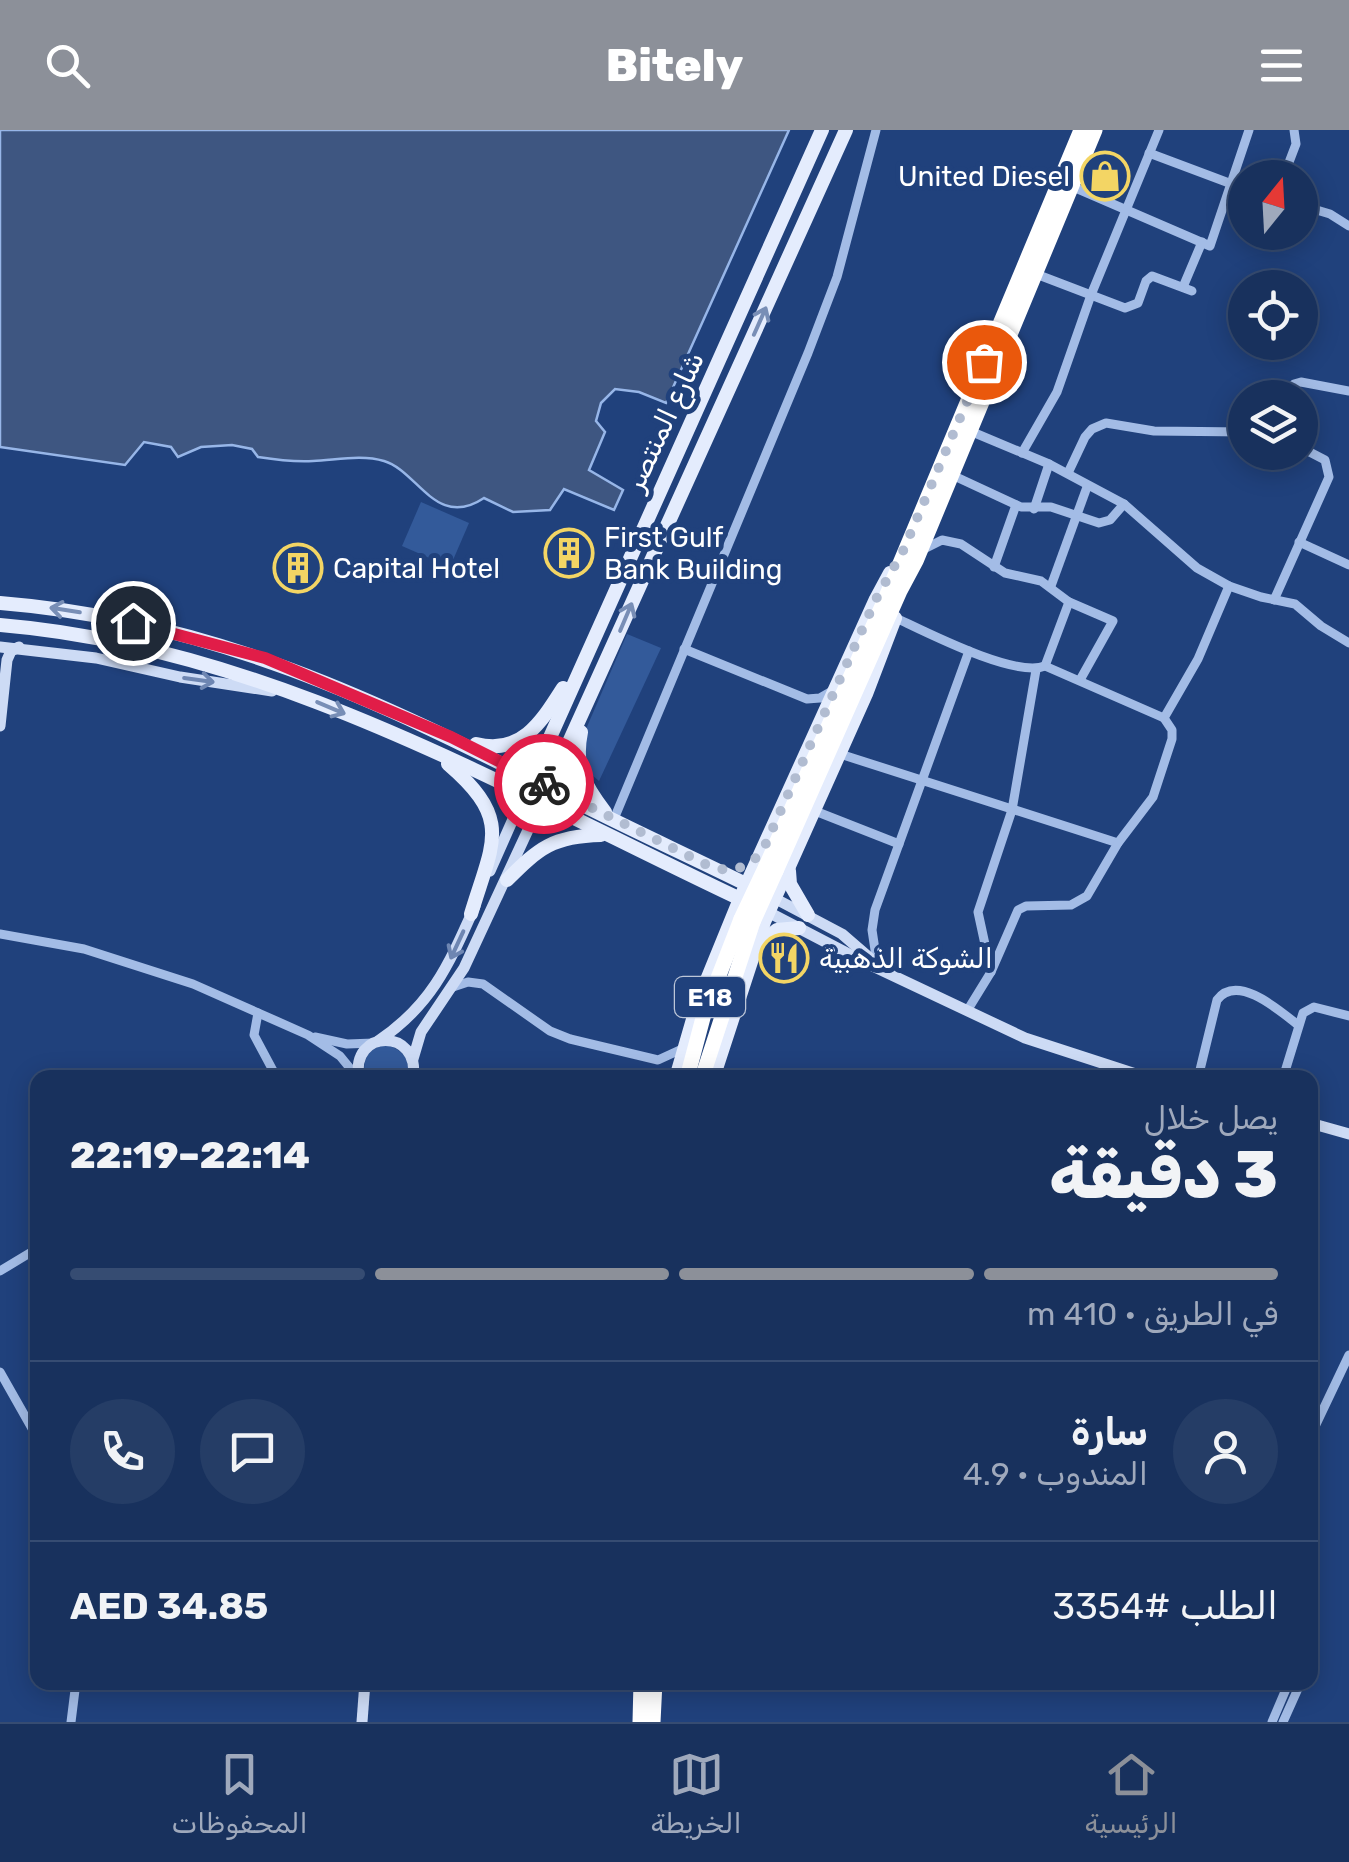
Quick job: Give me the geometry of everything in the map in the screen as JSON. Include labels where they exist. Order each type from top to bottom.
[{"type":"highway","name":"E18","points":[[913,554],[1081,130]]},
{"type":"highway","name":"E18","points":[[689,1070],[704,1014],[740,924],[774,863],[886,597],[932,523],[1096,130]]},
{"type":"highway","name":"E18","points":[[704,1070],[740,924]]},
{"type":"highway","points":[[640,1722],[642,1690]]},
{"type":"highway","points":[[653,1722],[655,1690]]},
{"type":"main road","name":"شارع المنتصر","points":[[525,792],[822,130]]},
{"type":"main road","points":[[541,802],[846,130]]},
{"type":"main road","points":[[677,1070],[740,924],[740,900],[747,884],[774,863],[815,811],[896,618],[913,554]]},
{"type":"main road","points":[[715,1070],[771,905],[774,863],[837,686],[876,599],[913,554]]},
{"type":"main road","points":[[0,603],[72,611],[162,628],[270,660],[451,737],[747,884],[771,905]]},
{"type":"main road","points":[[0,625],[90,636],[210,664],[301,695],[525,792],[740,900],[771,905]]},
{"type":"main road","points":[[451,737],[490,748],[524,737],[542,722],[590,646]]},
{"type":"main road","points":[[210,664],[226,662],[259,673],[270,660]]},
{"type":"main road","points":[[587,707],[577,752],[580,773],[589,792],[611,818]]},
{"type":"main road","points":[[436,754],[475,787],[492,816],[493,842],[471,914]]},
{"type":"main road","points":[[506,880],[547,844],[570,837],[605,835]]},
{"type":"main road","points":[[711,867],[722,870],[774,863]]},
{"type":"main road","points":[[753,951],[777,930],[804,921],[790,884],[774,863]]},
{"type":"main road","points":[[697,879],[740,924]]},
{"type":"street","points":[[611,818],[808,353],[837,277],[876,130]]},
{"type":"street","points":[[1022,452],[1056,392],[1159,130]]},
{"type":"street","points":[[1238,160],[1249,130]]},
{"type":"street","points":[[1290,160],[1296,144],[1294,130]]},
{"type":"street","points":[[1149,153],[1228,184]]},
{"type":"street","points":[[1070,186],[1210,246],[1228,187]]},
{"type":"street","points":[[1318,210],[1349,226]]},
{"type":"street","points":[[1036,274],[1130,308],[1138,303],[1146,281],[1152,276],[1187,289],[1202,242]]},
{"type":"street","points":[[1318,385],[1349,391]]},
{"type":"street","points":[[1068,474],[1084,437],[1106,423],[1154,432],[1228,432]]},
{"type":"street","points":[[970,431],[1049,464],[1124,504],[1190,563],[1229,586],[1296,604],[1321,626],[1347,640]]},
{"type":"street","points":[[1274,600],[1330,471],[1318,455]]},
{"type":"street","points":[[1034,508],[1049,464]]},
{"type":"street","points":[[952,475],[1016,505],[1051,507],[1104,523],[1124,504]]},
{"type":"street","points":[[1051,586],[1087,487]]},
{"type":"street","points":[[994,567],[1016,505]]},
{"type":"street","points":[[932,523],[942,540]]},
{"type":"street","points":[[913,554],[942,540],[969,547],[994,567],[1051,586],[1069,602],[1113,621],[1080,680]]},
{"type":"street","points":[[1299,542],[1348,560]]},
{"type":"street","points":[[1164,718],[1194,669],[1229,586]]},
{"type":"street","points":[[991,972],[976,919],[1012,810],[1040,668],[1069,602]]},
{"type":"street","points":[[896,618],[969,651],[1080,680],[1164,718],[1172,734],[1156,790],[1087,896],[1079,902],[1018,910],[991,972],[968,1011]]},
{"type":"street","points":[[0,647],[96,658],[180,677],[301,695]]},
{"type":"street","points":[[0,726],[7,660],[11,651],[19,647]]},
{"type":"street","points":[[684,649],[806,698],[820,698],[837,686]]},
{"type":"street","points":[[879,966],[873,916],[969,651]]},
{"type":"street","points":[[840,754],[1118,843]]},
{"type":"street","name":"شارع المنتصر","points":[[376,1042],[415,1014],[438,985],[525,792]]},
{"type":"street","points":[[413,1070],[420,1032],[453,987],[541,802]]},
{"type":"street","points":[[815,811],[899,844]]},
{"type":"street","points":[[771,905],[879,966],[1025,1038],[1123,1070]]},
{"type":"street","points":[[0,934],[84,949],[151,969],[308,1035],[340,1056],[351,1070]]},
{"type":"street","points":[[453,987],[468,982],[482,984],[559,1035],[658,1060],[683,1049]]},
{"type":"street","points":[[1200,1070],[1217,1000],[1225,991],[1236,989],[1252,995],[1298,1026]]},
{"type":"street","points":[[1285,1070],[1302,1013],[1310,1008],[1349,1016]]},
{"type":"street","points":[[258,1013],[254,1035],[273,1070]]},
{"type":"street","points":[[308,1035],[347,1044],[394,1041],[413,1060]]},
{"type":"street","points":[[358,1070],[362,1053],[376,1042]]},
{"type":"street","points":[[658,1060],[667,1070]]},
{"type":"street","points":[[1318,1125],[1349,1134]]},
{"type":"street","points":[[0,1271],[30,1253]]},
{"type":"street","points":[[1318,1421],[1349,1355]]},
{"type":"street","points":[[0,1372],[30,1425]]},
{"type":"street","points":[[1318,1414],[1322,1413]]},
{"type":"street","points":[[71,1722],[75,1690]]},
{"type":"street","points":[[362,1722],[364,1690]]},
{"type":"street","points":[[1282,1690],[1282,1698]]},
{"type":"street","points":[[1272,1722],[1286,1690]]},
{"type":"street","points":[[1283,1722],[1297,1690]]},
{"type":"shaded area","points":[[0,130],[789,130],[666,403],[639,392],[615,389],[601,403],[596,421],[605,432],[589,470],[623,490],[614,510],[564,489],[550,510],[513,512],[484,498],[467,506],[440,503],[396,467],[376,459],[279,460],[258,457],[252,449],[232,445],[201,447],[178,457],[171,447],[144,442],[125,465],[0,447]]},
{"type":"shaded area","points":[[421,502],[469,523],[450,567],[402,546]]},
{"type":"shaded area","points":[[627,634],[661,648],[599,781],[585,769],[583,736]]},
{"type":"shaded area","points":[[385,1045],[396,1049],[404,1056],[408,1070],[364,1070],[367,1056]]},
{"type":"way so far","points":[[544,784],[711,867],[734,870],[756,860],[876,599],[903,551],[984,362]]},
{"type":"place","name":"United Diesel","points":[[1105,176]]},
{"type":"place","name":"First Gulf Bank Building","points":[[569,553]]},
{"type":"place","name":"Capital Hotel","points":[[298,568]]},
{"type":"place","name":"الشوكة الذهبية","points":[[784,958]]},
{"type":"route","points":[[133,623],[209,640],[265,658],[451,737],[544,784]]}]
